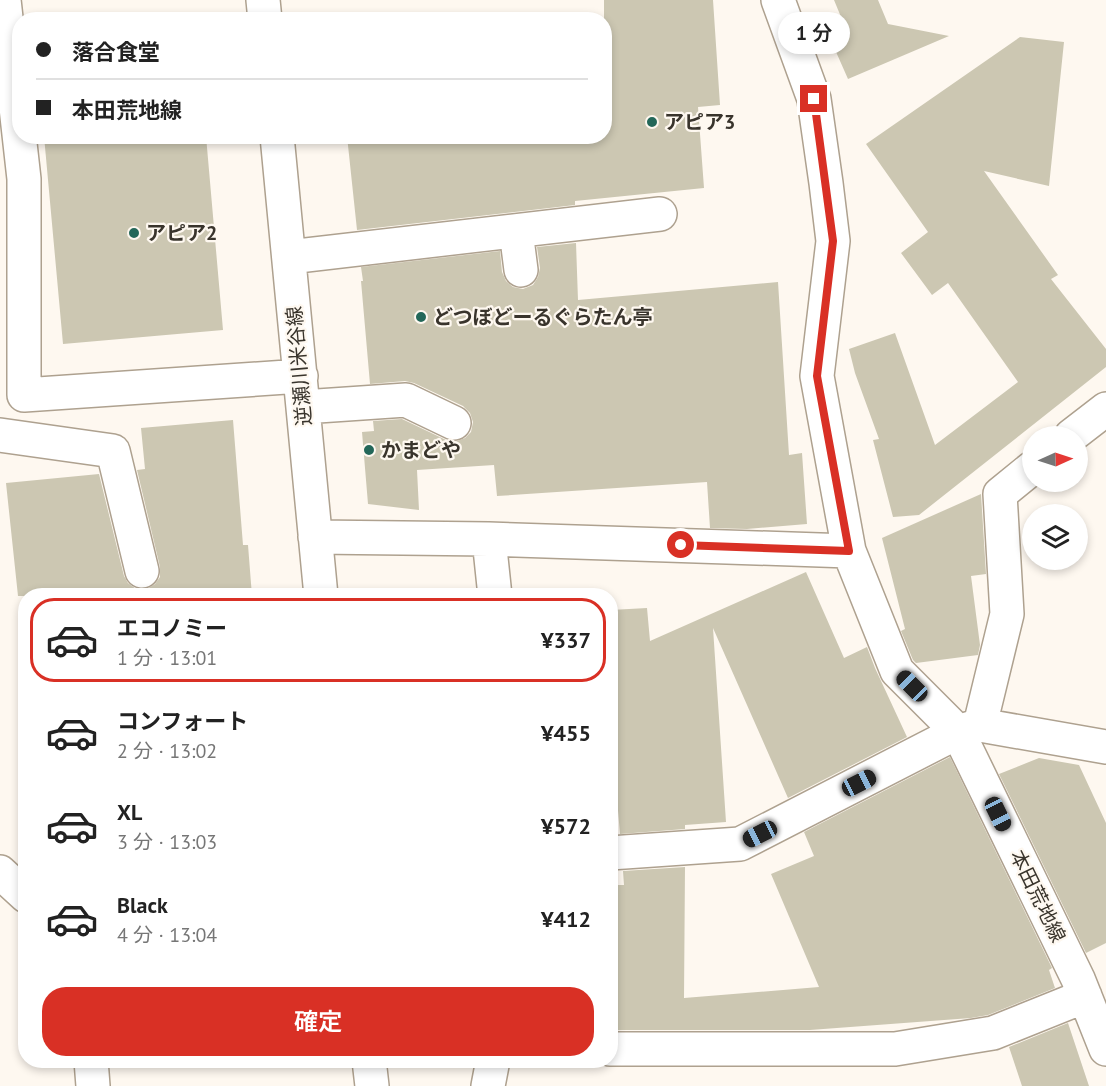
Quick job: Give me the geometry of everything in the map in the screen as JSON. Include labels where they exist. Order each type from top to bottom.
[{"type":"street","points":[[3,0],[12,77]]},
{"type":"street","name":"本田荒地線","points":[[778,0],[814,99],[826,183],[833,241],[817,376],[849,551],[897,671],[969,729],[1078,979],[1106,1049]]},
{"type":"street","points":[[20,144],[24,179],[12,392],[302,391],[406,400],[454,423]]},
{"type":"street","name":"逆瀬川米谷線","points":[[278,144],[320,588]]},
{"type":"street","points":[[289,257],[660,214]]},
{"type":"street","points":[[516,231],[521,270]]},
{"type":"street","points":[[1084,426],[1106,409]]},
{"type":"street","points":[[0,435],[113,451],[142,571]]},
{"type":"street","points":[[969,729],[1007,614],[1000,494],[1022,476]]},
{"type":"street","points":[[315,537],[489,539],[849,551]]},
{"type":"street","points":[[489,539],[494,588]]},
{"type":"street","points":[[618,852],[740,844],[969,729],[1106,747]]},
{"type":"street","points":[[0,872],[18,889]]},
{"type":"street","points":[[618,1049],[895,1049],[993,1033],[1085,996]]},
{"type":"street","points":[[92,1068],[93,1086]]},
{"type":"street","points":[[370,1068],[372,1086]]},
{"type":"street","points":[[489,1086],[492,1068]]},
{"type":"building","name":"アピア3","points":[[604,0],[713,0],[720,105],[698,107],[704,188],[575,201],[575,205],[357,230],[348,144],[612,144],[612,12],[604,12]]},
{"type":"building","points":[[834,0],[878,0],[888,24],[949,36],[848,79],[829,36],[846,29]]},
{"type":"building","points":[[1020,37],[1064,42],[1049,186],[984,171],[1058,275],[1051,279],[1106,349],[1106,367],[1031,426],[1022,426],[1022,433],[919,515],[893,517],[873,440],[879,439],[855,373],[849,349],[895,333],[935,445],[1018,382],[948,283],[932,295],[901,253],[928,232],[866,144]]},
{"type":"building","name":"アピア2","points":[[45,144],[207,144],[223,330],[63,344]]},
{"type":"building","points":[[576,243],[578,300],[778,282],[789,455],[802,453],[807,524],[747,529],[710,528],[707,482],[497,496],[494,465],[417,470],[419,510],[368,504],[362,432],[374,431],[373,421],[402,419],[455,442],[465,438],[471,432],[473,422],[470,413],[463,406],[414,383],[405,381],[370,384],[361,267],[500,251],[502,272],[506,281],[513,287],[523,289],[533,285],[538,277],[540,268],[537,247]]},
{"type":"building","points":[[233,420],[243,545],[248,545],[251,588],[149,588],[160,577],[160,567],[137,470],[145,469],[141,428]]},
{"type":"building","points":[[99,474],[124,576],[135,588],[18,588],[18,596],[6,483]]},
{"type":"building","points":[[981,494],[986,574],[971,576],[980,645],[978,655],[916,663],[901,631],[905,629],[882,538]]},
{"type":"building","points":[[806,572],[844,658],[867,647],[907,737],[788,798],[713,628],[726,822],[685,825],[685,829],[620,834],[618,610],[647,608],[650,641]]},
{"type":"building","points":[[950,757],[1052,968],[1049,970],[1055,988],[988,1015],[971,1018],[810,1030],[618,1030],[618,885],[624,885],[623,871],[685,867],[684,998],[819,987],[771,874],[814,856],[804,832]]},
{"type":"building","points":[[1039,758],[1079,765],[1106,823],[1106,943],[1086,953],[999,774]]},
{"type":"building","points":[[1068,1023],[1089,1086],[1022,1086],[1009,1047]]},
{"type":"place","name":"アピア3","points":[[652,122]]},
{"type":"place","name":"アピア2","points":[[134,233]]},
{"type":"place","name":"どつぼどーるぐらたん亭","points":[[421,317]]},
{"type":"place","name":"かまどや","points":[[369,450]]},
{"type":"route","points":[[681,545],[849,551],[817,376],[833,241],[814,99]]}]
